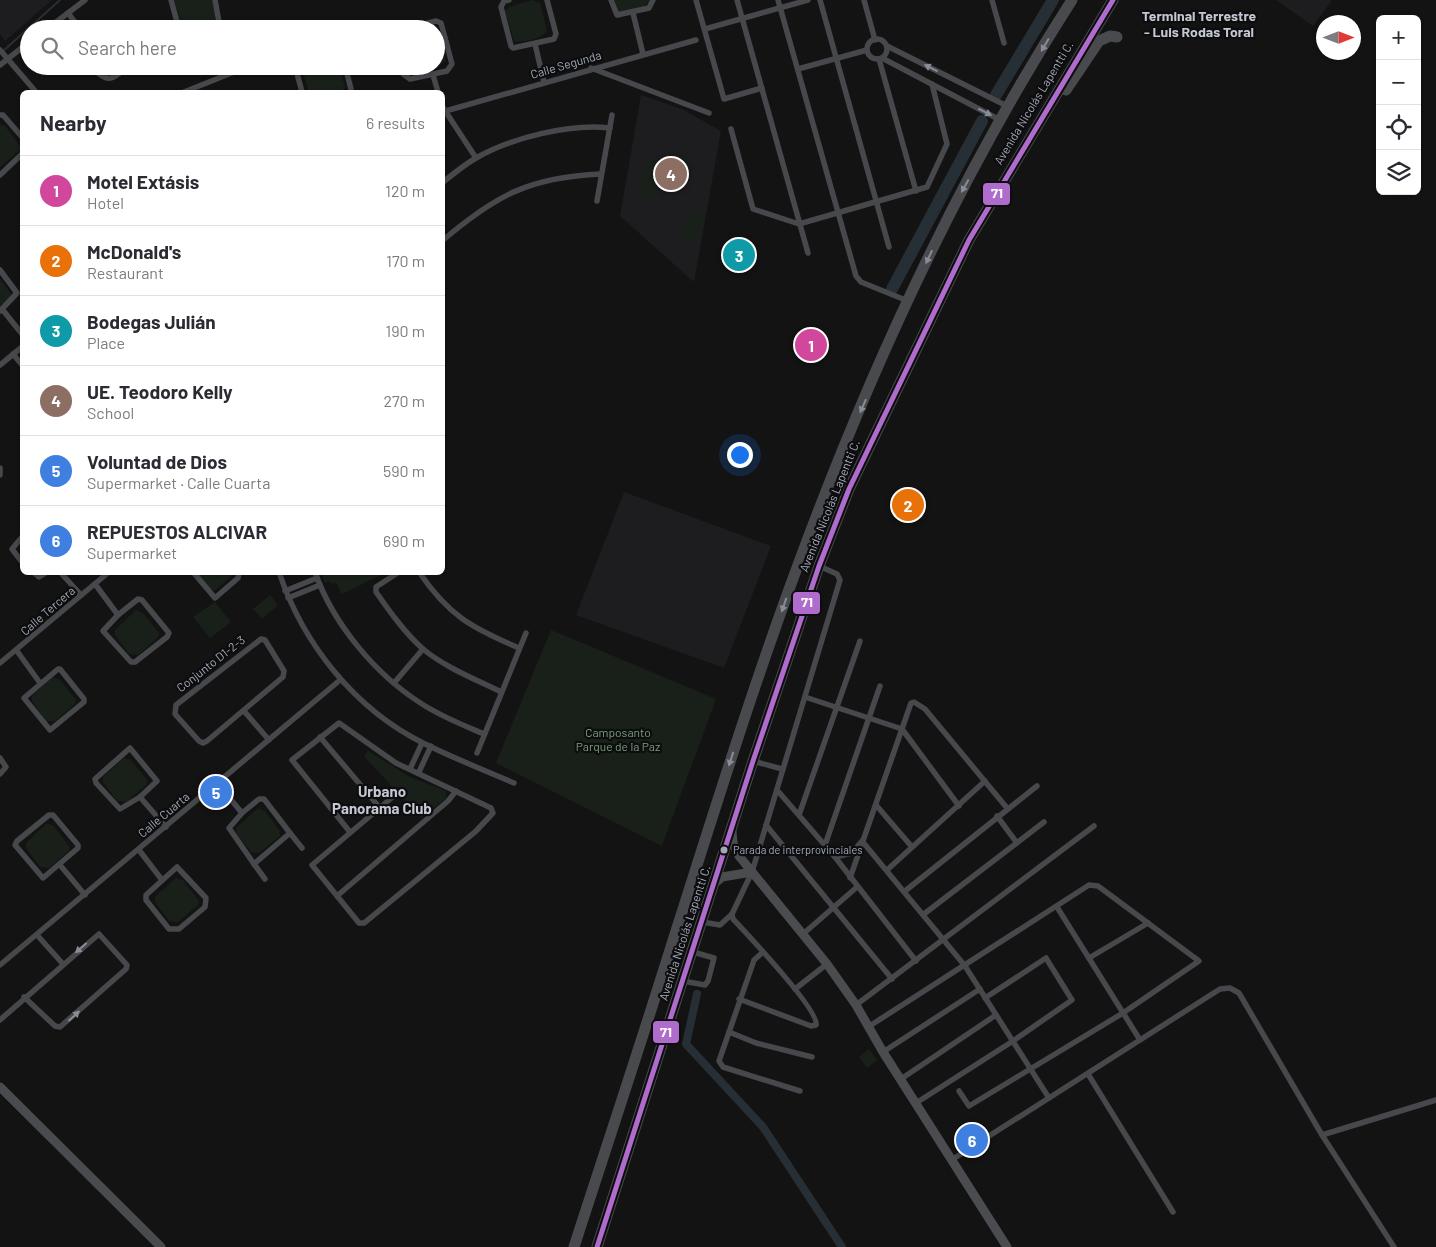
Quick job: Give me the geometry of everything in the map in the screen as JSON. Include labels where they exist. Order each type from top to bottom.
[{"type":"highway","name":"Avenida Nicolás Lapentti C.","points":[[590,1200],[733,753],[798,565],[841,454],[950,213],[1009,106],[1072,0]]},
{"type":"highway","name":"Avenida Nicolás Lapentti C.","points":[[597,1247],[753,761],[819,566],[865,454],[970,240],[1000,186],[1113,0]]},
{"type":"highway","points":[[1000,186],[1099,41],[1110,36],[1117,37]]},
{"type":"highway","points":[[566,1247],[590,1200]]},
{"type":"highway","points":[[574,1247],[590,1200]]},
{"type":"main road","points":[[0,1087],[160,1247]]},
{"type":"main road","points":[[117,1204],[153,1247]]},
{"type":"street","points":[[59,20],[85,0]]},
{"type":"street","points":[[171,0],[177,20]]},
{"type":"street","points":[[215,0],[219,20]]},
{"type":"street","points":[[509,0],[504,1],[501,7],[511,46],[517,48],[554,39],[556,34],[547,0]]},
{"type":"street","points":[[611,0],[615,14],[632,13],[649,8],[653,0]]},
{"type":"street","points":[[696,0],[724,98],[762,88]]},
{"type":"street","points":[[737,0],[808,253]]},
{"type":"street","points":[[778,0],[856,276],[861,282],[909,301]]},
{"type":"street","points":[[704,29],[808,0]]},
{"type":"street","points":[[820,0],[889,247]]},
{"type":"street","points":[[864,0],[875,40]]},
{"type":"street","points":[[992,0],[1004,43]]},
{"type":"street","points":[[68,13],[73,20]]},
{"type":"street","points":[[632,13],[643,54]]},
{"type":"street","points":[[445,32],[452,64],[445,71]]},
{"type":"street","name":"Calle Segunda","points":[[445,110],[696,40]]},
{"type":"street","points":[[1002,121],[932,84],[880,59],[870,57],[867,50],[870,43],[875,40],[883,41],[887,46],[1009,106]]},
{"type":"street","points":[[535,44],[544,82]]},
{"type":"street","points":[[880,59],[886,53],[887,46]]},
{"type":"street","points":[[0,65],[20,49]]},
{"type":"street","points":[[0,50],[20,73]]},
{"type":"street","points":[[798,69],[867,50]]},
{"type":"street","points":[[880,59],[916,191]]},
{"type":"street","points":[[591,68],[709,113]]},
{"type":"street","points":[[22,75],[34,90]]},
{"type":"street","points":[[100,75],[106,79],[112,79],[117,75]]},
{"type":"street","points":[[189,90],[226,75]]},
{"type":"street","points":[[297,75],[301,90]]},
{"type":"street","points":[[347,75],[351,90]]},
{"type":"street","points":[[406,75],[407,78],[433,75],[437,90]]},
{"type":"street","points":[[731,129],[753,209],[799,224],[916,191],[927,186],[948,144],[932,84]]},
{"type":"street","points":[[445,113],[458,128],[476,158]]},
{"type":"street","points":[[0,115],[3,115],[20,135]]},
{"type":"street","points":[[597,201],[612,115]]},
{"type":"street","points":[[445,181],[476,158],[518,140],[566,130],[597,127],[610,128]]},
{"type":"street","points":[[0,175],[20,156]]},
{"type":"street","points":[[445,239],[495,201],[512,191],[550,179],[601,174]]},
{"type":"street","points":[[0,270],[17,293],[1,310],[20,332]]},
{"type":"street","points":[[0,365],[20,348]]},
{"type":"street","points":[[13,354],[20,363]]},
{"type":"street","points":[[0,468],[0,475]]},
{"type":"street","points":[[20,539],[12,549],[20,559]]},
{"type":"street","points":[[702,922],[720,925],[732,914],[752,872],[840,580],[837,574],[819,566]]},
{"type":"street","points":[[63,575],[82,595]]},
{"type":"street","name":"Calle Tercera","points":[[0,662],[17,651],[106,575]]},
{"type":"street","points":[[195,575],[214,598],[238,578],[238,575]]},
{"type":"street","points":[[280,575],[288,598],[314,645],[340,680],[380,716],[422,743],[514,783]]},
{"type":"street","points":[[285,591],[316,575],[346,630],[370,660],[394,683],[436,712],[484,734]]},
{"type":"street","points":[[394,575],[378,584],[376,592],[398,623],[423,649],[452,668],[501,692]]},
{"type":"street","points":[[421,575],[436,597],[462,620],[479,631],[519,648]]},
{"type":"street","points":[[95,584],[118,615]]},
{"type":"street","points":[[288,598],[320,585]]},
{"type":"street","points":[[138,599],[142,600],[168,630],[167,636],[135,662],[128,661],[103,631],[118,615],[138,599]]},
{"type":"street","points":[[477,753],[526,633]]},
{"type":"street","name":"Conjunto D1-2-3","points":[[261,638],[265,640],[285,674],[244,711],[203,743],[176,714],[174,709],[183,699],[261,638]]},
{"type":"street","points":[[799,815],[839,707],[860,641]]},
{"type":"street","points":[[394,683],[423,649]]},
{"type":"street","points":[[17,651],[40,683]]},
{"type":"street","points":[[60,669],[84,696],[84,702],[50,730],[24,698],[40,683],[60,669]]},
{"type":"street","name":"Calle Cuarta","points":[[1,961],[37,935],[340,680]]},
{"type":"street","points":[[825,845],[880,686]]},
{"type":"street","points":[[805,697],[902,728],[959,806]]},
{"type":"street","points":[[850,878],[911,703],[916,702],[986,781],[1007,808]]},
{"type":"street","points":[[244,711],[269,740]]},
{"type":"street","points":[[350,832],[293,762],[293,758],[337,723],[396,763],[419,772],[491,808],[493,813],[364,923],[359,923],[312,866],[395,795]]},
{"type":"street","points":[[320,737],[380,808]]},
{"type":"street","points":[[410,769],[422,743]]},
{"type":"street","points":[[419,772],[431,746]]},
{"type":"street","points":[[130,748],[156,778],[155,784],[140,797],[120,809],[96,783],[96,776],[130,748]]},
{"type":"street","points":[[0,758],[6,767],[0,774]]},
{"type":"street","points":[[753,761],[782,769]]},
{"type":"street","points":[[887,870],[986,781]]},
{"type":"street","points":[[218,784],[242,813]]},
{"type":"street","points":[[905,891],[1037,786]]},
{"type":"street","points":[[777,790],[835,857],[916,961]]},
{"type":"street","points":[[337,896],[448,801],[456,791]]},
{"type":"street","points":[[140,797],[166,827]]},
{"type":"street","points":[[266,879],[230,832],[230,825],[242,813],[259,799],[264,799],[302,848]]},
{"type":"street","points":[[876,804],[912,847]]},
{"type":"street","points":[[49,815],[52,815],[78,845],[76,851],[60,865],[43,878],[15,845],[17,841],[49,815]]},
{"type":"street","points":[[997,816],[1017,842]]},
{"type":"street","points":[[924,914],[1044,822]]},
{"type":"street","points":[[766,825],[892,979]]},
{"type":"street","points":[[856,1004],[943,941],[1094,826]]},
{"type":"street","points":[[732,830],[733,843],[740,856],[804,934],[856,1004],[883,1052],[953,1159],[1007,1247]]},
{"type":"street","points":[[254,864],[290,833]]},
{"type":"street","points":[[835,857],[852,853],[862,841]]},
{"type":"street","points":[[862,841],[965,966],[1048,1098]]},
{"type":"street","points":[[139,850],[162,880]]},
{"type":"street","points":[[60,865],[85,895]]},
{"type":"street","points":[[177,867],[206,898],[205,906],[179,929],[170,929],[146,900],[146,895],[162,880],[177,867]]},
{"type":"street","points":[[715,883],[722,877],[752,872]]},
{"type":"street","points":[[868,1026],[1093,884],[1199,961],[1123,1013],[968,1106],[959,1091]]},
{"type":"street","points":[[804,934],[857,887]]},
{"type":"street","points":[[1057,907],[1140,1040]]},
{"type":"street","points":[[732,914],[733,919],[795,989],[816,1017],[816,1025],[811,1026],[740,999]]},
{"type":"street","points":[[1089,958],[1148,923]]},
{"type":"street","points":[[0,1020],[24,997],[99,934],[127,966],[60,1028],[55,1026],[24,997]]},
{"type":"street","points":[[37,935],[63,964]]},
{"type":"street","points":[[683,981],[705,985],[714,962],[714,958],[693,952]]},
{"type":"street","points":[[763,952],[754,960],[720,1058],[721,1066],[800,1091]]},
{"type":"street","points":[[916,1103],[1013,1041],[1072,1000],[1048,959],[1044,958],[986,998]]},
{"type":"street","points":[[795,989],[827,964]]},
{"type":"street","points":[[953,1159],[1220,989],[1230,988],[1238,993],[1322,1135],[1394,1247]]},
{"type":"street","points":[[883,1052],[980,989]]},
{"type":"street","points":[[900,1079],[996,1015]]},
{"type":"street","points":[[729,1032],[756,1043],[812,1056]]},
{"type":"street","points":[[1088,1074],[1173,1212]]},
{"type":"street","points":[[1322,1135],[1436,1100]]},
{"type":"shaded area","points":[[0,0],[52,0],[29,20],[20,20],[20,28],[5,41],[0,34]]},
{"type":"shaded area","points":[[1276,0],[1332,0],[1321,15],[1316,15],[1316,22],[1313,26]]},
{"type":"shaded area","points":[[641,95],[684,110],[721,131],[694,282],[620,216]]},
{"type":"shaded area","points":[[624,492],[771,546],[724,668],[576,615]]},
{"type":"green space","points":[[174,0],[212,0],[216,18],[214,20],[180,20]]},
{"type":"green space","points":[[532,0],[540,3],[547,31],[532,40],[514,41],[505,11],[509,7]]},
{"type":"green space","points":[[612,0],[650,0],[644,7],[620,12],[617,11]]},
{"type":"green space","points":[[304,75],[342,75],[345,88],[342,90],[308,90]]},
{"type":"green space","points":[[0,124],[5,126],[20,146],[20,150],[0,167]]},
{"type":"green space","points":[[647,158],[662,162],[653,197],[638,193]]},
{"type":"green space","points":[[688,209],[705,213],[699,240],[682,237]]},
{"type":"green space","points":[[0,279],[11,294],[10,298],[0,306]]},
{"type":"green space","points":[[196,575],[233,575],[215,590],[211,590]]},
{"type":"green space","points":[[322,575],[381,575],[342,594],[336,582],[331,584],[330,581],[325,583]]},
{"type":"green space","points":[[270,595],[278,605],[262,619],[253,609]]},
{"type":"green space","points":[[215,602],[231,622],[210,638],[193,617]]},
{"type":"green space","points":[[136,610],[143,613],[159,633],[158,637],[138,655],[129,654],[115,635],[115,630]]},
{"type":"green space","name":"Camposanto Parque de la Paz","points":[[551,630],[716,699],[662,846],[496,763]]},
{"type":"green space","points":[[53,677],[60,680],[76,700],[75,704],[55,721],[46,721],[32,701],[32,696]]},
{"type":"green space","points":[[368,751],[410,777],[446,791],[446,798],[421,818],[364,756]]},
{"type":"green space","points":[[124,758],[131,760],[147,780],[146,785],[126,802],[117,801],[103,782],[103,777]]},
{"type":"green space","points":[[258,808],[265,811],[280,831],[280,836],[259,853],[251,852],[236,833],[236,828]]},
{"type":"green space","points":[[47,823],[54,826],[69,846],[69,851],[49,868],[40,867],[26,848],[26,843]]},
{"type":"green space","points":[[176,878],[183,880],[199,901],[198,905],[178,922],[169,921],[155,902],[155,897]]},
{"type":"green space","points":[[869,1049],[877,1060],[867,1068],[859,1057]]},
{"type":"waterway","points":[[38,20],[60,0]]},
{"type":"waterway","points":[[996,95],[1053,0]]},
{"type":"waterway","points":[[2,52],[20,36]]},
{"type":"waterway","points":[[892,289],[982,121]]},
{"type":"waterway","points":[[697,994],[686,1044],[763,1127],[842,1247]]},
{"type":"transit line","name":"71","points":[[597,1247],[753,761],[819,566],[849,489],[969,240],[1113,0]]},
{"type":"place","name":"UE. Teodoro Kelly","points":[[671,174]]},
{"type":"place","name":"Bodegas Julián","points":[[739,255]]},
{"type":"place","name":"Motel Extásis","points":[[811,345]]},
{"type":"place","name":"McDonald's","points":[[908,505]]},
{"type":"place","name":"Voluntad de Dios","points":[[216,792]]},
{"type":"place","name":"Parada de interprovinciales","points":[[724,850]]},
{"type":"place","name":"REPUESTOS ALCIVAR","points":[[972,1140]]},
{"type":"district","name":"Terminal Terrestre - Luis Rodas Toral","points":[[1199,24]]},
{"type":"district","name":"Urbano Panorama Club","points":[[382,800]]}]
